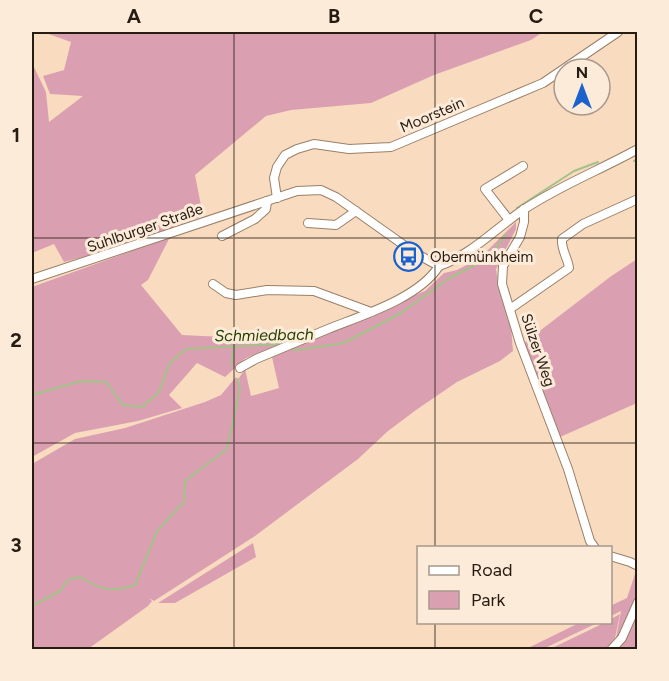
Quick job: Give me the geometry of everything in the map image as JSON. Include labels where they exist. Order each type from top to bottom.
[{"type":"street","name":"Moorstein","points":[[277,198],[274,178],[277,166],[285,155],[297,149],[314,144],[349,149],[391,147],[543,83],[618,32]]},
{"type":"street","points":[[240,368],[402,297],[426,282],[439,266],[458,257],[524,209],[596,169],[638,149]]},
{"type":"street","points":[[509,220],[485,189],[523,166]]},
{"type":"street","name":"Suhlburger Straße","points":[[32,279],[297,191],[321,190],[336,197],[415,253],[439,266]]},
{"type":"street","name":"Sülzer Weg","points":[[510,309],[568,268],[562,239],[583,225],[638,199]]},
{"type":"street","points":[[222,236],[255,219],[266,209],[267,201]]},
{"type":"street","name":"Sülzer Weg","points":[[524,209],[524,222],[520,237],[501,273],[520,343],[568,469],[590,541],[594,546]]},
{"type":"street","points":[[308,223],[336,225],[356,211]]},
{"type":"street","points":[[213,284],[236,295],[267,290],[314,291],[370,312]]},
{"type":"street","points":[[612,556],[630,561],[638,566]]},
{"type":"street","points":[[611,650],[622,638],[638,602]]},
{"type":"green space","points":[[43,32],[543,32],[531,40],[434,75],[371,103],[291,110],[266,116],[195,175],[203,216],[121,247],[64,262],[54,244],[32,253],[32,63],[46,92],[49,122],[83,96],[50,94],[43,76],[64,70],[71,42]]},
{"type":"green space","points":[[516,222],[516,229],[496,269],[511,327],[513,351],[500,361],[457,382],[416,410],[388,431],[358,459],[255,536],[154,601],[149,598],[152,601],[148,606],[88,649],[32,649],[32,464],[75,439],[125,428],[221,395],[236,377],[240,385],[239,378],[245,369],[251,396],[279,388],[272,357],[425,291],[444,273],[457,270],[480,258]]},
{"type":"green space","points":[[170,237],[148,280],[141,285],[182,335],[285,340],[246,358],[225,377],[197,363],[169,395],[182,408],[138,421],[75,433],[32,457],[32,287]]},
{"type":"green space","points":[[637,259],[637,403],[560,437],[524,343]]},
{"type":"green space","points":[[253,543],[256,557],[175,603],[158,603]]},
{"type":"green space","points":[[637,568],[637,649],[614,649],[621,611],[612,616],[612,605],[627,598]]},
{"type":"green space","points":[[620,614],[615,638],[605,649],[550,649],[602,624],[612,624],[612,618]]},
{"type":"green space","points":[[577,624],[595,624],[543,649],[526,649]]},
{"type":"waterway","name":"Schmiedbach","points":[[634,161],[638,159]]},
{"type":"waterway","name":"Schmiedbach","points":[[517,208],[574,171],[598,162]]},
{"type":"waterway","name":"Schmiedbach","points":[[288,348],[297,350],[344,343],[401,313],[448,279],[490,257],[506,234]]},
{"type":"waterway","name":"Schmiedbach","points":[[32,395],[81,381],[106,382],[123,405],[142,407],[159,392],[169,364],[186,349],[277,344],[283,346]]},
{"type":"waterway","points":[[231,365],[234,347]]},
{"type":"waterway","points":[[32,606],[60,591],[68,580],[80,577],[106,589],[135,585],[157,531],[184,502],[185,481],[227,449],[240,389],[238,379]]},
{"type":"place","name":"Obermünkheim","points":[[409,257]]}]
